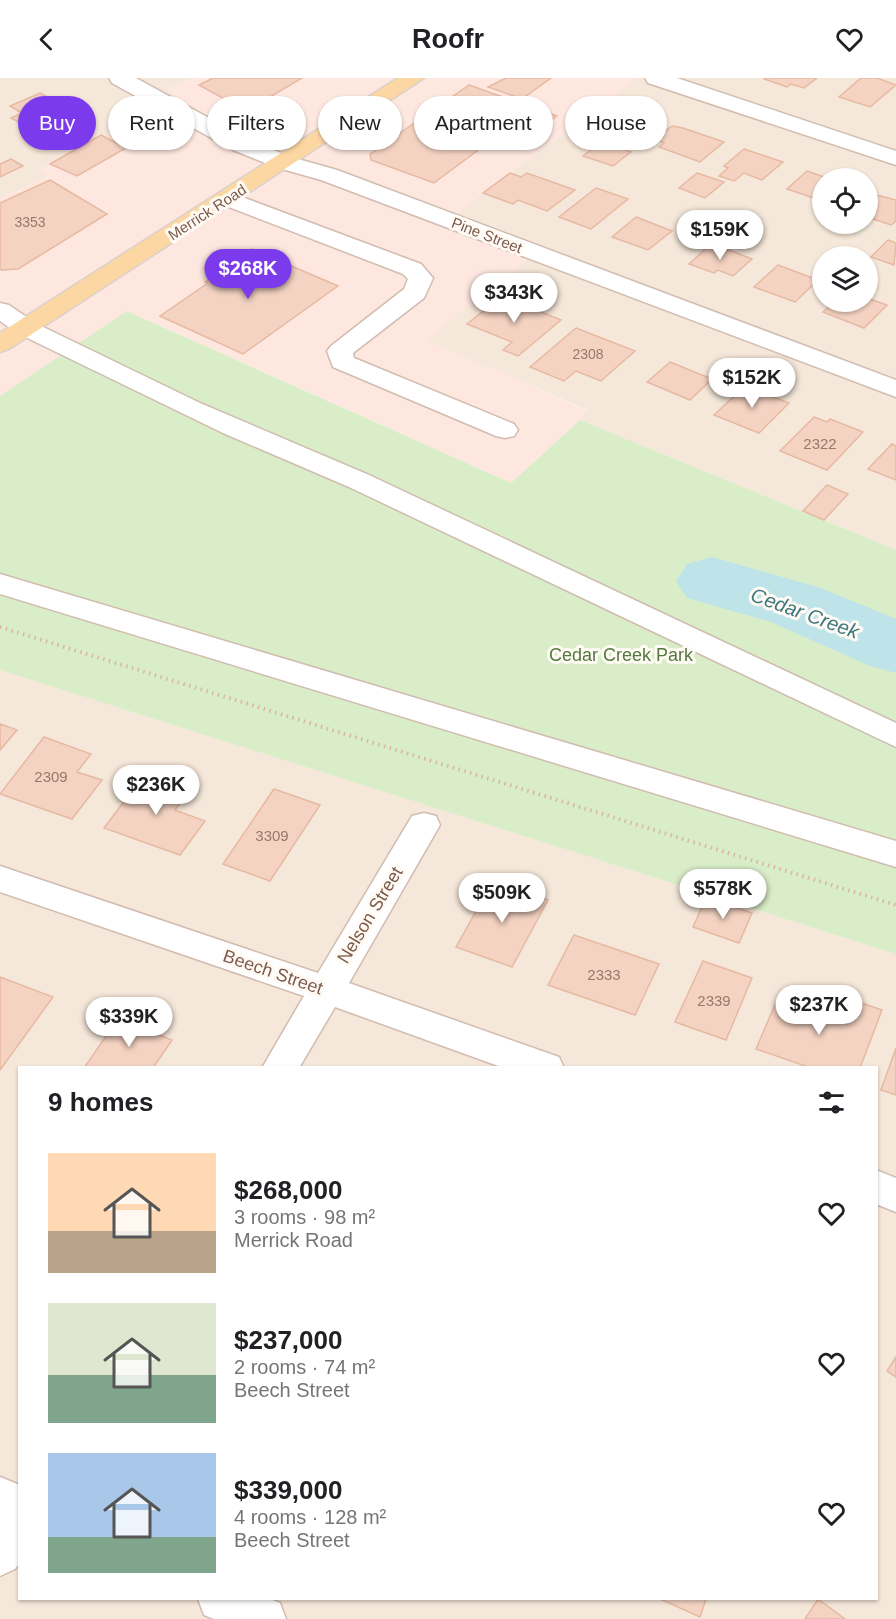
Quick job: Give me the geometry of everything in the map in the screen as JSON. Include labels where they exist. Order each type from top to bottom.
[{"type":"main road","name":"Merrick Road","points":[[0,345],[413,78]]},
{"type":"street","name":"Pine Street","points":[[120,78],[241,145],[283,162],[351,184],[896,389]]},
{"type":"street","points":[[656,78],[896,158]]},
{"type":"street","points":[[229,199],[412,269],[421,278],[416,293],[339,351],[342,362],[505,430]]},
{"type":"street","points":[[0,310],[26,328],[257,440],[359,481],[896,736]]},
{"type":"street","points":[[0,584],[896,854]]},
{"type":"street","name":"Nelson Street","points":[[281,1066],[424,825]]},
{"type":"street","name":"Beech Street","points":[[0,879],[326,989],[540,1066]]},
{"type":"street","points":[[878,1188],[896,1195]]},
{"type":"street","points":[[0,1498],[18,1506]]},
{"type":"street","points":[[0,1554],[18,1525]]},
{"type":"street","points":[[222,1600],[264,1619]]},
{"type":"path","points":[[0,627],[896,905]]},
{"type":"shaded area","points":[[0,78],[193,78],[168,89],[178,96],[108,96],[108,134],[96,140],[96,96],[18,96],[18,150],[76,150],[39,169],[49,176],[0,198]]},
{"type":"shaded area","points":[[193,78],[637,78],[613,96],[565,96],[565,132],[553,141],[553,96],[414,96],[414,150],[540,150],[456,213],[543,247],[426,340],[588,411],[511,483],[128,311],[0,396],[0,198],[48,176],[38,169],[75,150],[96,150],[96,139],[108,133],[108,150],[195,150],[195,96],[176,96],[167,90]]},
{"type":"shaded area","points":[[637,78],[896,78],[896,550],[580,420],[588,410],[425,340],[542,247],[455,214],[541,150],[553,150],[553,141],[565,132],[565,150],[667,150],[667,96],[613,96]]},
{"type":"shaded area","points":[[0,670],[896,954],[896,1619],[0,1619]]},
{"type":"green space","name":"Cedar Creek Park","points":[[127,311],[511,483],[580,420],[896,550],[896,954],[0,670],[0,396]]},
{"type":"building","points":[[213,78],[302,78],[271,96],[219,96],[199,85]]},
{"type":"building","points":[[506,78],[551,78],[526,96],[514,96],[488,87]]},
{"type":"building","points":[[817,78],[804,88],[791,84],[787,87],[764,79]]},
{"type":"building","points":[[861,78],[877,78],[896,85],[870,107],[839,97]]},
{"type":"building","points":[[469,85],[500,96],[453,96]]},
{"type":"building","points":[[18,103],[18,111],[10,106]]},
{"type":"building","points":[[18,115],[18,122],[11,118]]},
{"type":"building","points":[[414,123],[414,150],[478,150],[434,183],[371,160],[370,154],[376,150],[402,150],[402,132]]},
{"type":"building","points":[[672,126],[683,128],[724,142],[700,162],[667,150],[667,130]]},
{"type":"building","points":[[101,135],[108,139],[108,150],[122,150],[77,176],[50,164],[75,150],[96,150],[96,138]]},
{"type":"building","points":[[744,149],[783,162],[762,180],[744,173],[734,181],[719,176],[728,168],[724,166]]},
{"type":"building","points":[[591,150],[631,152],[613,166],[583,156]]},
{"type":"building","points":[[11,159],[23,166],[0,177],[0,164]]},
{"type":"building","points":[[807,171],[812,173],[812,198],[787,189]]},
{"type":"building","points":[[510,173],[521,177],[527,173],[575,190],[547,211],[518,200],[513,204],[483,193]]},
{"type":"building","points":[[697,173],[724,182],[705,198],[679,188]]},
{"type":"building","points":[[50,180],[107,214],[18,269],[0,269],[0,203]]},
{"type":"building","points":[[596,188],[628,199],[591,229],[559,217]]},
{"type":"building","points":[[878,195],[896,200],[896,221],[891,225],[878,221]]},
{"type":"building","points":[[636,217],[672,231],[648,250],[612,237]]},
{"type":"building","points":[[888,240],[896,243],[894,265],[878,259],[878,250]]},
{"type":"building","points":[[711,244],[752,259],[733,276],[718,270],[714,273],[689,264]]},
{"type":"building","points":[[252,249],[338,286],[243,354],[160,316],[208,283],[205,282],[217,273],[205,268],[225,254],[238,259]]},
{"type":"building","points":[[778,265],[812,278],[812,286],[795,302],[754,287]]},
{"type":"building","points":[[502,296],[561,320],[518,356],[503,350],[512,342],[467,324]]},
{"type":"building","points":[[878,302],[887,305],[864,328],[823,312],[878,312]]},
{"type":"building","points":[[576,328],[635,351],[601,381],[576,371],[564,381],[530,367]]},
{"type":"building","points":[[670,362],[712,379],[690,400],[647,382]]},
{"type":"building","points":[[745,386],[789,403],[759,433],[714,415]]},
{"type":"building","points":[[814,417],[827,422],[830,419],[863,432],[827,470],[780,451]]},
{"type":"building","points":[[892,444],[896,446],[896,480],[868,469]]},
{"type":"building","points":[[827,485],[848,494],[824,520],[803,511]]},
{"type":"building","points":[[0,724],[17,730],[0,750]]},
{"type":"building","points":[[44,737],[91,754],[77,772],[102,780],[72,819],[0,794]]},
{"type":"building","points":[[145,774],[190,790],[175,810],[205,821],[180,855],[104,828]]},
{"type":"building","points":[[274,789],[320,805],[270,881],[223,864]]},
{"type":"building","points":[[493,881],[548,900],[512,967],[456,947]]},
{"type":"building","points":[[706,898],[752,913],[739,943],[693,927]]},
{"type":"building","points":[[574,935],[659,964],[635,1015],[548,985]]},
{"type":"building","points":[[703,961],[752,978],[726,1040],[675,1022]]},
{"type":"building","points":[[0,977],[53,997],[0,1070]]},
{"type":"building","points":[[777,1000],[847,1024],[856,1001],[882,1010],[861,1066],[805,1066],[756,1049]]},
{"type":"building","points":[[118,1019],[172,1040],[154,1066],[85,1066]]},
{"type":"building","points":[[896,1048],[896,1095],[881,1090]]},
{"type":"building","points":[[896,1357],[896,1377],[887,1371]]},
{"type":"building","points":[[662,1600],[706,1600],[700,1617]]},
{"type":"building","points":[[819,1600],[845,1619],[805,1619]]},
{"type":"waterway","name":"Cedar Creek","points":[[712,581],[796,605],[896,648]]}]
